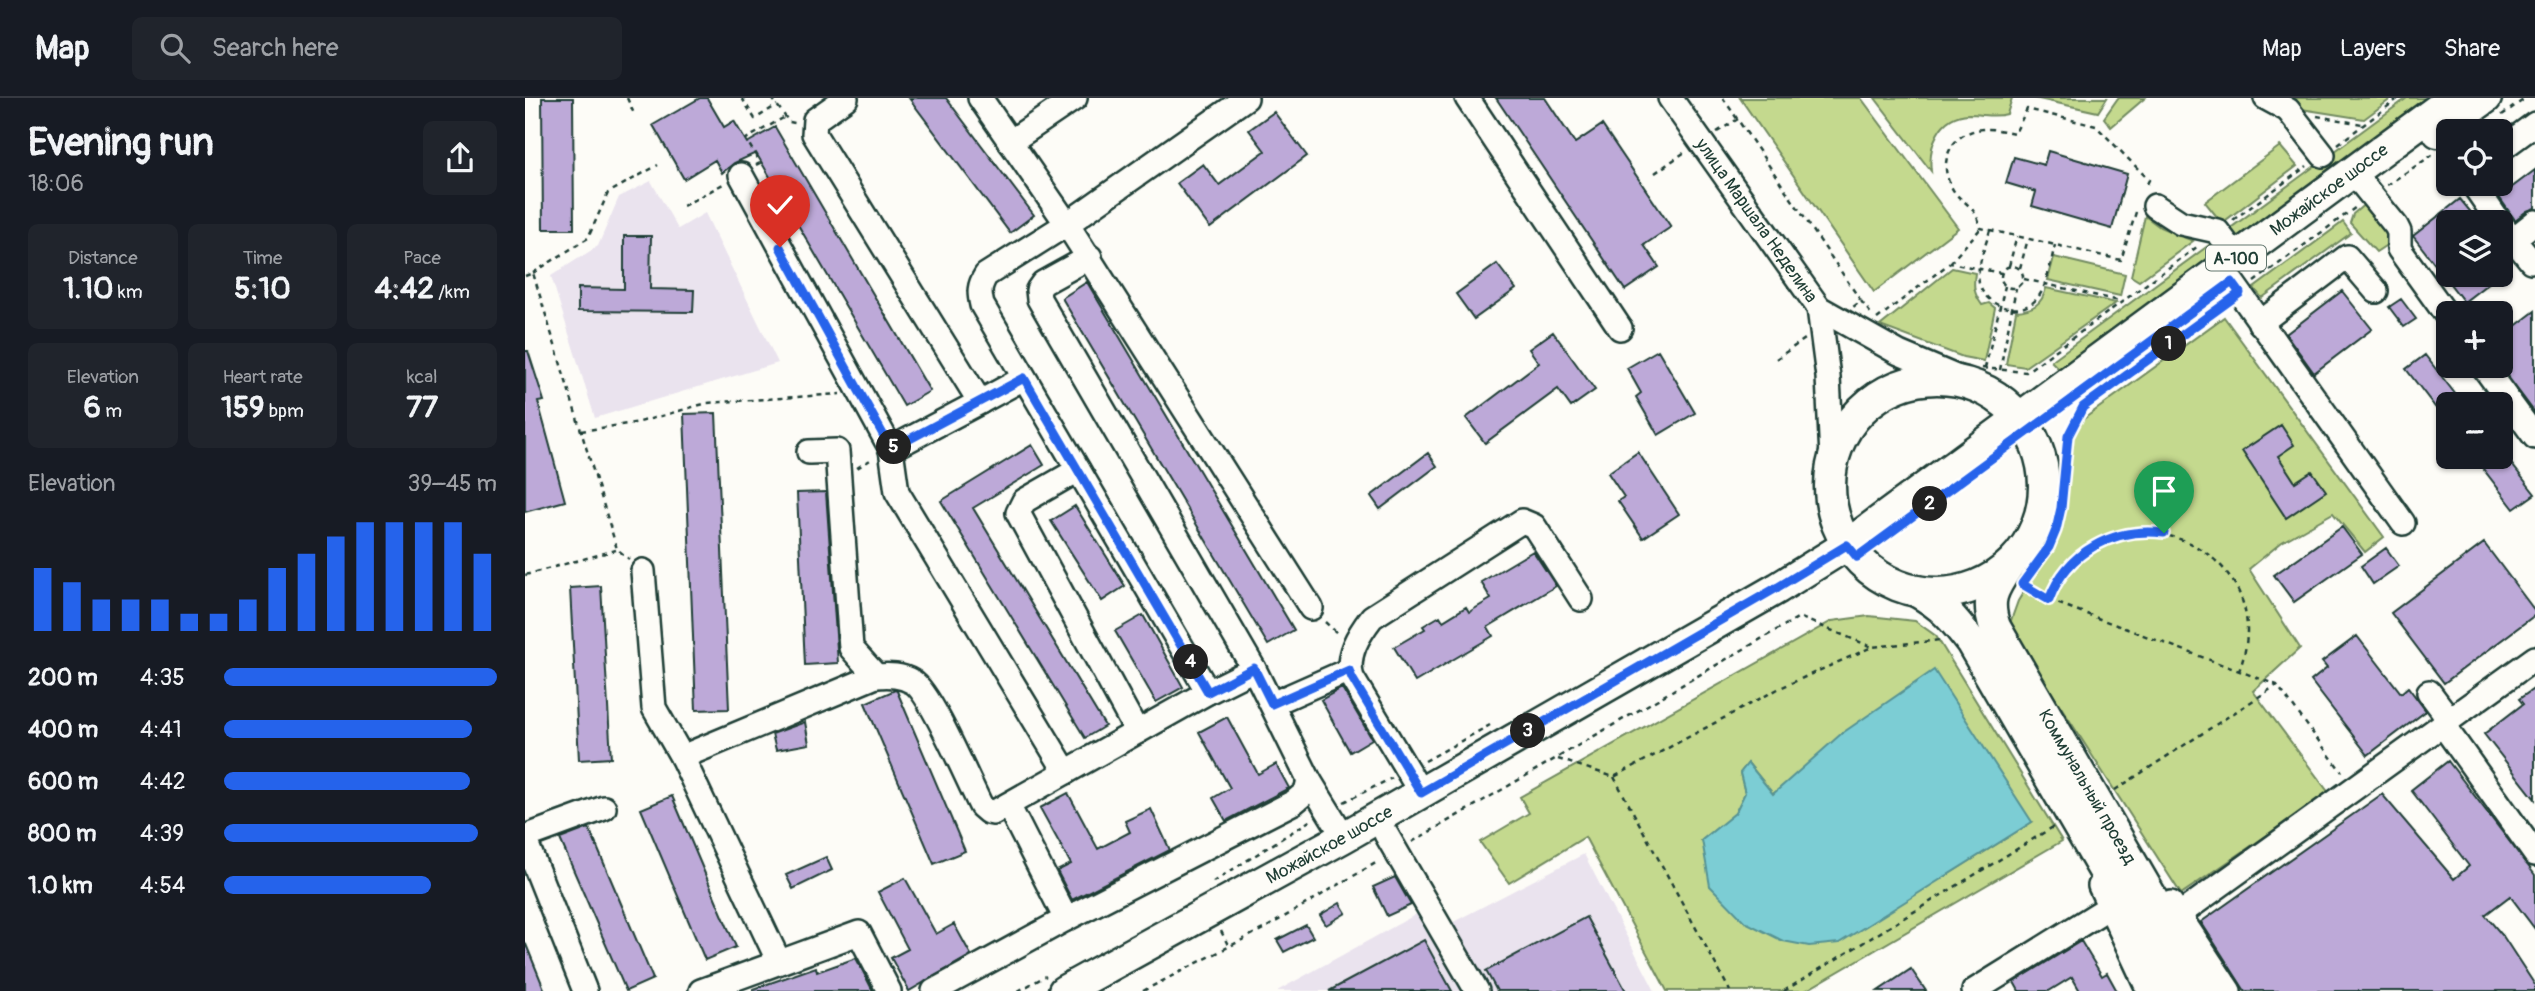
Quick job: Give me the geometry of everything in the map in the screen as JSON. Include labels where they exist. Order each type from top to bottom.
[{"type":"main road","name":"Можайское шоссе","points":[[2236,277],[2453,98]]},
{"type":"main road","name":"Можайское шоссе","points":[[2465,119],[2486,98]]},
{"type":"main road","name":"Можайское шоссе","points":[[1104,991],[1391,842],[1716,646],[2236,277],[2436,147]]},
{"type":"main road","points":[[1977,373],[2024,425],[2039,452],[2045,484],[2041,515],[2027,544],[2019,575],[1986,581],[1964,590],[1940,593],[1916,591],[1892,583],[1870,570],[1852,551],[1839,531],[1831,507],[1829,483],[1832,458],[1843,431],[1862,408],[1885,391],[1912,381],[1977,373]]},
{"type":"main road","name":"Можайское шоссе","points":[[1064,991],[1421,793],[1778,587],[1852,551]]},
{"type":"main road","name":"Коммунальный проезд","points":[[2019,575],[1993,589],[1990,605],[1995,627],[2063,742],[2102,792]]},
{"type":"main road","name":"Коммунальный проезд","points":[[1916,591],[1935,601],[1951,615],[1971,642],[2085,839]]},
{"type":"main road","points":[[2102,792],[2111,825],[2206,991]]},
{"type":"main road","points":[[2085,839],[2174,991]]},
{"type":"street","points":[[846,98],[818,117],[813,125],[814,134],[980,402]]},
{"type":"street","points":[[980,98],[1090,257],[1311,608]]},
{"type":"street","points":[[1010,142],[1075,98]]},
{"type":"street","points":[[1208,692],[1024,378],[982,305],[979,294],[980,284],[986,275],[998,266],[1067,224],[1246,98]]},
{"type":"street","points":[[1467,98],[1620,328]]},
{"type":"street","name":"улица Маршала Неделина","points":[[1670,98],[1826,318]]},
{"type":"street","points":[[2266,98],[2288,110],[2323,155]]},
{"type":"street","points":[[2513,140],[2535,124]]},
{"type":"street","points":[[741,175],[891,449],[897,492],[1066,772]]},
{"type":"street","points":[[2367,190],[2399,232],[2399,249],[2436,301]]},
{"type":"street","points":[[2148,202],[2181,223],[2217,231],[2236,277],[2260,323],[2403,523]]},
{"type":"street","points":[[2513,227],[2535,222]]},
{"type":"street","points":[[2513,240],[2531,261]]},
{"type":"street","points":[[1090,257],[1043,283],[1038,290],[1039,299],[1254,668],[1309,780],[1344,836]]},
{"type":"street","points":[[2260,323],[2347,257],[2376,291]]},
{"type":"street","points":[[1832,458],[1826,318],[1899,353],[1977,373]]},
{"type":"street","points":[[891,449],[1024,378]]},
{"type":"street","points":[[2492,378],[2535,437]]},
{"type":"street","points":[[809,452],[837,451],[851,648],[876,676]]},
{"type":"street","points":[[1078,470],[1024,501],[1018,508],[1018,513],[1137,732]]},
{"type":"street","points":[[1421,793],[1352,678],[1351,659],[1361,631],[1372,617],[1522,521],[1534,526],[1581,599]]},
{"type":"street","points":[[643,571],[654,708],[682,757],[779,962]]},
{"type":"street","points":[[2180,915],[2535,658]]},
{"type":"street","points":[[1272,704],[1351,659]]},
{"type":"street","points":[[682,757],[876,676],[896,675],[915,683],[928,698],[984,810],[993,813],[1254,668]]},
{"type":"street","points":[[2429,692],[2535,854]]},
{"type":"street","points":[[2037,757],[2045,746],[2063,742],[2069,743],[2077,750],[2144,864]]},
{"type":"street","points":[[934,991],[1066,919],[1294,802],[1306,792],[1309,780]]},
{"type":"street","name":"Коммунальный проезд","points":[[2102,792],[2144,864],[2229,991]]},
{"type":"street","points":[[1008,805],[1066,919]]},
{"type":"street","points":[[585,991],[525,839],[604,808]]},
{"type":"street","points":[[2085,839],[2084,828],[2091,819],[2102,818],[2111,825]]},
{"type":"street","name":"Коммунальный проезд","points":[[2085,839],[2093,869],[2148,991]]},
{"type":"street","points":[[1391,842],[1478,991]]},
{"type":"street","points":[[1974,991],[2109,907]]},
{"type":"street","points":[[701,991],[859,933],[889,991]]},
{"type":"path","points":[[627,98],[635,116]]},
{"type":"path","points":[[742,98],[755,119],[777,105]]},
{"type":"path","points":[[772,98],[789,122],[813,125]]},
{"type":"path","points":[[1723,98],[1876,320],[1950,263],[1982,228]]},
{"type":"path","points":[[2005,286],[1977,373],[2000,370],[2026,372],[2399,98]]},
{"type":"path","points":[[2027,109],[2097,126],[2148,180],[2148,202],[2120,260],[1982,228],[1972,209],[1958,199],[1949,183],[1945,163],[1951,147],[1961,136],[1976,130],[2015,132],[2027,109]]},
{"type":"path","points":[[2288,110],[2362,124]]},
{"type":"path","points":[[741,175],[760,163],[746,139],[785,117]]},
{"type":"path","points":[[2354,789],[2277,685],[2049,600],[2019,575],[2049,547],[2056,530],[2061,508],[2068,436],[2083,407],[2236,277],[2436,147]]},
{"type":"path","points":[[525,276],[533,274],[588,238],[608,193],[658,165]]},
{"type":"path","points":[[683,206],[713,190]]},
{"type":"path","points":[[1990,230],[1978,280],[1989,299],[2000,307],[2012,309],[2030,304],[2039,297],[2055,245]]},
{"type":"path","points":[[2017,236],[2009,266],[2001,273],[2005,286],[2017,288]]},
{"type":"path","points":[[2024,279],[2020,268],[2028,239]]},
{"type":"path","points":[[1950,263],[2001,273]]},
{"type":"path","points":[[2009,266],[2020,268]]},
{"type":"path","points":[[533,274],[617,549],[643,571]]},
{"type":"path","points":[[2024,279],[2124,302]]},
{"type":"path","points":[[2000,370],[2017,288],[2024,279]]},
{"type":"path","points":[[1776,359],[1826,318],[1861,301]]},
{"type":"path","points":[[581,431],[640,422],[707,403],[860,392]]},
{"type":"path","points":[[2049,600],[2064,570],[2102,541],[2117,535],[2140,532],[2180,537],[2201,548],[2220,564],[2237,590],[2243,605],[2247,637],[2239,671]]},
{"type":"path","points":[[525,575],[617,549]]},
{"type":"path","points":[[1311,608],[1351,659]]},
{"type":"path","points":[[1143,991],[1266,928],[1391,842],[1556,759],[1799,617],[1872,647]]},
{"type":"path","points":[[1614,777],[1778,689],[1872,647],[1944,639]]},
{"type":"path","points":[[2102,792],[2277,685]]},
{"type":"path","points":[[1556,759],[1614,777],[1730,991]]},
{"type":"path","points":[[1784,991],[2056,824]]},
{"type":"shaded area","points":[[651,181],[678,229],[705,213],[778,363],[595,418],[551,276],[598,246],[619,197]]},
{"type":"shaded area","points":[[1584,854],[1655,991],[1277,991],[1422,911],[1438,930]]},
{"type":"green space","points":[[1740,98],[1861,98],[1958,228],[1874,292]]},
{"type":"green space","points":[[1875,98],[2012,98],[2007,114],[1969,114],[1950,120],[1943,126],[1931,152],[1931,171]]},
{"type":"green space","points":[[2034,98],[2107,98],[2098,112]]},
{"type":"green space","points":[[2118,98],[2145,98],[2111,127],[2104,118]]},
{"type":"green space","points":[[2286,98],[2392,98],[2364,119],[2289,107]]},
{"type":"green space","points":[[2407,98],[2434,98],[2239,242],[2228,230]]},
{"type":"green space","points":[[2280,146],[2297,166],[2222,223],[2205,202]]},
{"type":"green space","points":[[2366,203],[2394,240],[2376,252],[2350,223],[2353,214]]},
{"type":"green space","points":[[2145,216],[2160,227],[2193,241],[2139,281],[2131,276]]},
{"type":"green space","points":[[2343,222],[2351,233],[2262,298],[2254,288]]},
{"type":"green space","points":[[2216,240],[2223,252],[2063,373],[2051,361]]},
{"type":"green space","points":[[2054,257],[2125,274],[2120,296],[2048,280]]},
{"type":"green space","points":[[1952,268],[1975,273],[1975,290],[1979,301],[1982,305],[1989,303],[1995,308],[1984,361],[1963,357],[1880,326]]},
{"type":"green space","points":[[2046,288],[2116,303],[2025,367],[2006,364],[2016,311],[2035,306],[2042,299]]},
{"type":"green space","points":[[2224,317],[2384,537],[2365,552],[2333,513],[2282,542],[2249,569],[2300,648],[2253,691],[2329,793],[2181,894],[2009,626],[2018,601],[2057,538],[2067,479],[2067,431]]},
{"type":"green space","points":[[1869,616],[1915,621],[1936,636],[2062,841],[1805,991],[1667,991],[1585,837],[1509,883],[1480,842],[1529,813],[1520,797],[1832,621]],"holes":[[[1748,763],[1773,794],[1805,768],[2032,822],[1946,876],[1702,840],[1735,814],[1745,793],[1740,773]]]},
{"type":"water","points":[[1934,670],[2032,822],[1839,943],[1809,946],[1783,941],[1745,922],[1710,886],[1702,840],[1735,813],[1745,793],[1740,773],[1748,763],[1773,794],[1841,734]]},
{"type":"building","points":[[542,98],[573,98],[574,229],[543,229]]},
{"type":"building","points":[[700,98],[707,98],[724,127],[734,121],[747,143],[775,127],[930,391],[904,406],[756,153],[734,163],[722,173],[715,160],[684,179],[653,125]]},
{"type":"building","points":[[909,98],[946,98],[1034,215],[1010,233]]},
{"type":"building","points":[[1496,98],[1545,98],[1575,143],[1602,125],[1671,227],[1644,245],[1659,267],[1625,290]]},
{"type":"building","points":[[1274,112],[1307,156],[1210,228],[1177,183],[1203,164],[1219,185],[1265,151],[1249,130]]},
{"type":"building","points":[[2048,151],[2127,174],[2112,229],[2032,206],[2036,192],[2006,183],[2014,157],[2044,165]]},
{"type":"building","points":[[2535,170],[2535,208],[2515,220],[2513,210],[2508,210],[2499,197],[2513,196],[2513,186]]},
{"type":"building","points":[[2460,199],[2469,210],[2446,210]]},
{"type":"building","points":[[2436,218],[2436,266],[2413,236]]},
{"type":"building","points":[[624,236],[651,236],[650,289],[694,290],[693,312],[578,311],[578,288],[624,289]]},
{"type":"building","points":[[1497,264],[1516,289],[1474,319],[1456,294]]},
{"type":"building","points":[[1087,282],[1294,630],[1268,645],[1062,298]]},
{"type":"building","points":[[2452,287],[2483,287],[2465,301]]},
{"type":"building","points":[[2342,291],[2372,329],[2314,373],[2286,334]]},
{"type":"building","points":[[2401,299],[2416,319],[2404,327],[2389,307]]},
{"type":"building","points":[[2535,311],[2535,413],[2509,378],[2513,378],[2513,328]]},
{"type":"building","points":[[1553,332],[1595,390],[1571,407],[1558,389],[1485,443],[1466,418],[1539,363],[1529,349]]},
{"type":"building","points":[[1658,350],[1695,413],[1658,435],[1636,397],[1641,393],[1627,368]]},
{"type":"building","points":[[525,351],[528,351],[544,401],[538,402],[565,501],[525,512]]},
{"type":"building","points":[[2425,355],[2436,369],[2436,378],[2443,378],[2454,392],[2436,392],[2436,408],[2406,369]]},
{"type":"building","points":[[716,413],[729,709],[696,710],[684,414]]},
{"type":"building","points":[[2281,425],[2294,445],[2278,456],[2295,482],[2312,471],[2326,491],[2286,518],[2242,451]]},
{"type":"building","points":[[1032,445],[1044,465],[973,508],[1105,726],[1085,738],[941,501]]},
{"type":"building","points":[[1638,452],[1679,514],[1643,538],[1618,501],[1624,497],[1608,473]]},
{"type":"building","points":[[1428,453],[1437,466],[1380,509],[1371,496]]},
{"type":"building","points":[[2513,466],[2535,494],[2514,509],[2483,469],[2513,469]]},
{"type":"building","points":[[826,492],[838,663],[805,665],[797,493]]},
{"type":"building","points":[[1075,506],[1125,586],[1102,601],[1051,521]]},
{"type":"building","points":[[2342,527],[2362,554],[2294,602],[2274,575]]},
{"type":"building","points":[[2484,543],[2535,611],[2535,615],[2444,683],[2391,613]]},
{"type":"building","points":[[2386,548],[2399,566],[2373,584],[2361,566]]},
{"type":"building","points":[[1533,551],[1556,586],[1488,627],[1493,636],[1415,682],[1394,647],[1425,629],[1423,626],[1440,616],[1443,621],[1466,607],[1469,612],[1491,599],[1481,582]]},
{"type":"building","points":[[601,586],[611,758],[579,760],[570,588]]},
{"type":"building","points":[[1143,615],[1183,687],[1156,702],[1115,631]]},
{"type":"building","points":[[2357,636],[2401,693],[2408,687],[2426,711],[2368,755],[2311,681],[2327,668],[2322,662]]},
{"type":"building","points":[[1342,688],[1372,739],[1350,752],[1321,700]]},
{"type":"building","points":[[2535,688],[2535,799],[2484,734],[2523,704],[2519,699]]},
{"type":"building","points":[[895,690],[965,851],[934,864],[865,703]]},
{"type":"building","points":[[1227,717],[1258,774],[1276,764],[1289,788],[1226,821],[1213,798],[1230,788],[1199,732]]},
{"type":"building","points":[[805,722],[809,744],[776,750],[772,734]]},
{"type":"building","points":[[2448,761],[2535,875],[2535,929],[2510,896],[2485,915],[2503,936],[2535,985],[2535,991],[2245,991],[2201,922],[2382,794],[2454,879],[2469,866],[2411,790]]},
{"type":"building","points":[[1068,793],[1098,849],[1130,832],[1125,821],[1151,809],[1170,850],[1072,900],[1057,871],[1071,864],[1040,808]]},
{"type":"building","points":[[672,796],[736,947],[705,960],[641,809]]},
{"type":"building","points":[[589,828],[653,979],[626,991],[560,839]]},
{"type":"building","points":[[826,857],[832,870],[793,889],[786,875]]},
{"type":"building","points":[[1395,877],[1411,905],[1387,916],[1373,887]]},
{"type":"building","points":[[905,878],[936,934],[954,924],[971,955],[909,991],[891,958],[908,949],[878,892]]},
{"type":"building","points":[[1340,903],[1346,913],[1326,925],[1320,915]]},
{"type":"building","points":[[1586,917],[1626,991],[1497,991],[1486,971]]},
{"type":"building","points":[[1306,925],[1313,937],[1284,952],[1277,940]]},
{"type":"building","points":[[1424,940],[1452,991],[1329,991]]},
{"type":"building","points":[[2081,941],[2102,976],[2107,973],[2117,991],[2080,991],[2072,977],[2049,991],[2019,991],[2014,982]]},
{"type":"building","points":[[525,942],[545,991],[525,991]]},
{"type":"building","points":[[856,958],[873,991],[753,991],[816,967],[817,972]]},
{"type":"building","points":[[1911,969],[1926,991],[1878,991]]},
{"type":"route","points":[[780,247],[891,449],[1024,378],[1208,692],[1254,668],[1272,704],[1349,670],[1421,793],[1847,545],[1857,557],[2232,282],[2240,293],[2083,407],[2078,414],[2068,436],[2064,485],[2056,530],[2049,547],[2022,584],[2049,600],[2064,570],[2088,549],[2117,535],[2148,531],[2164,533]]}]
